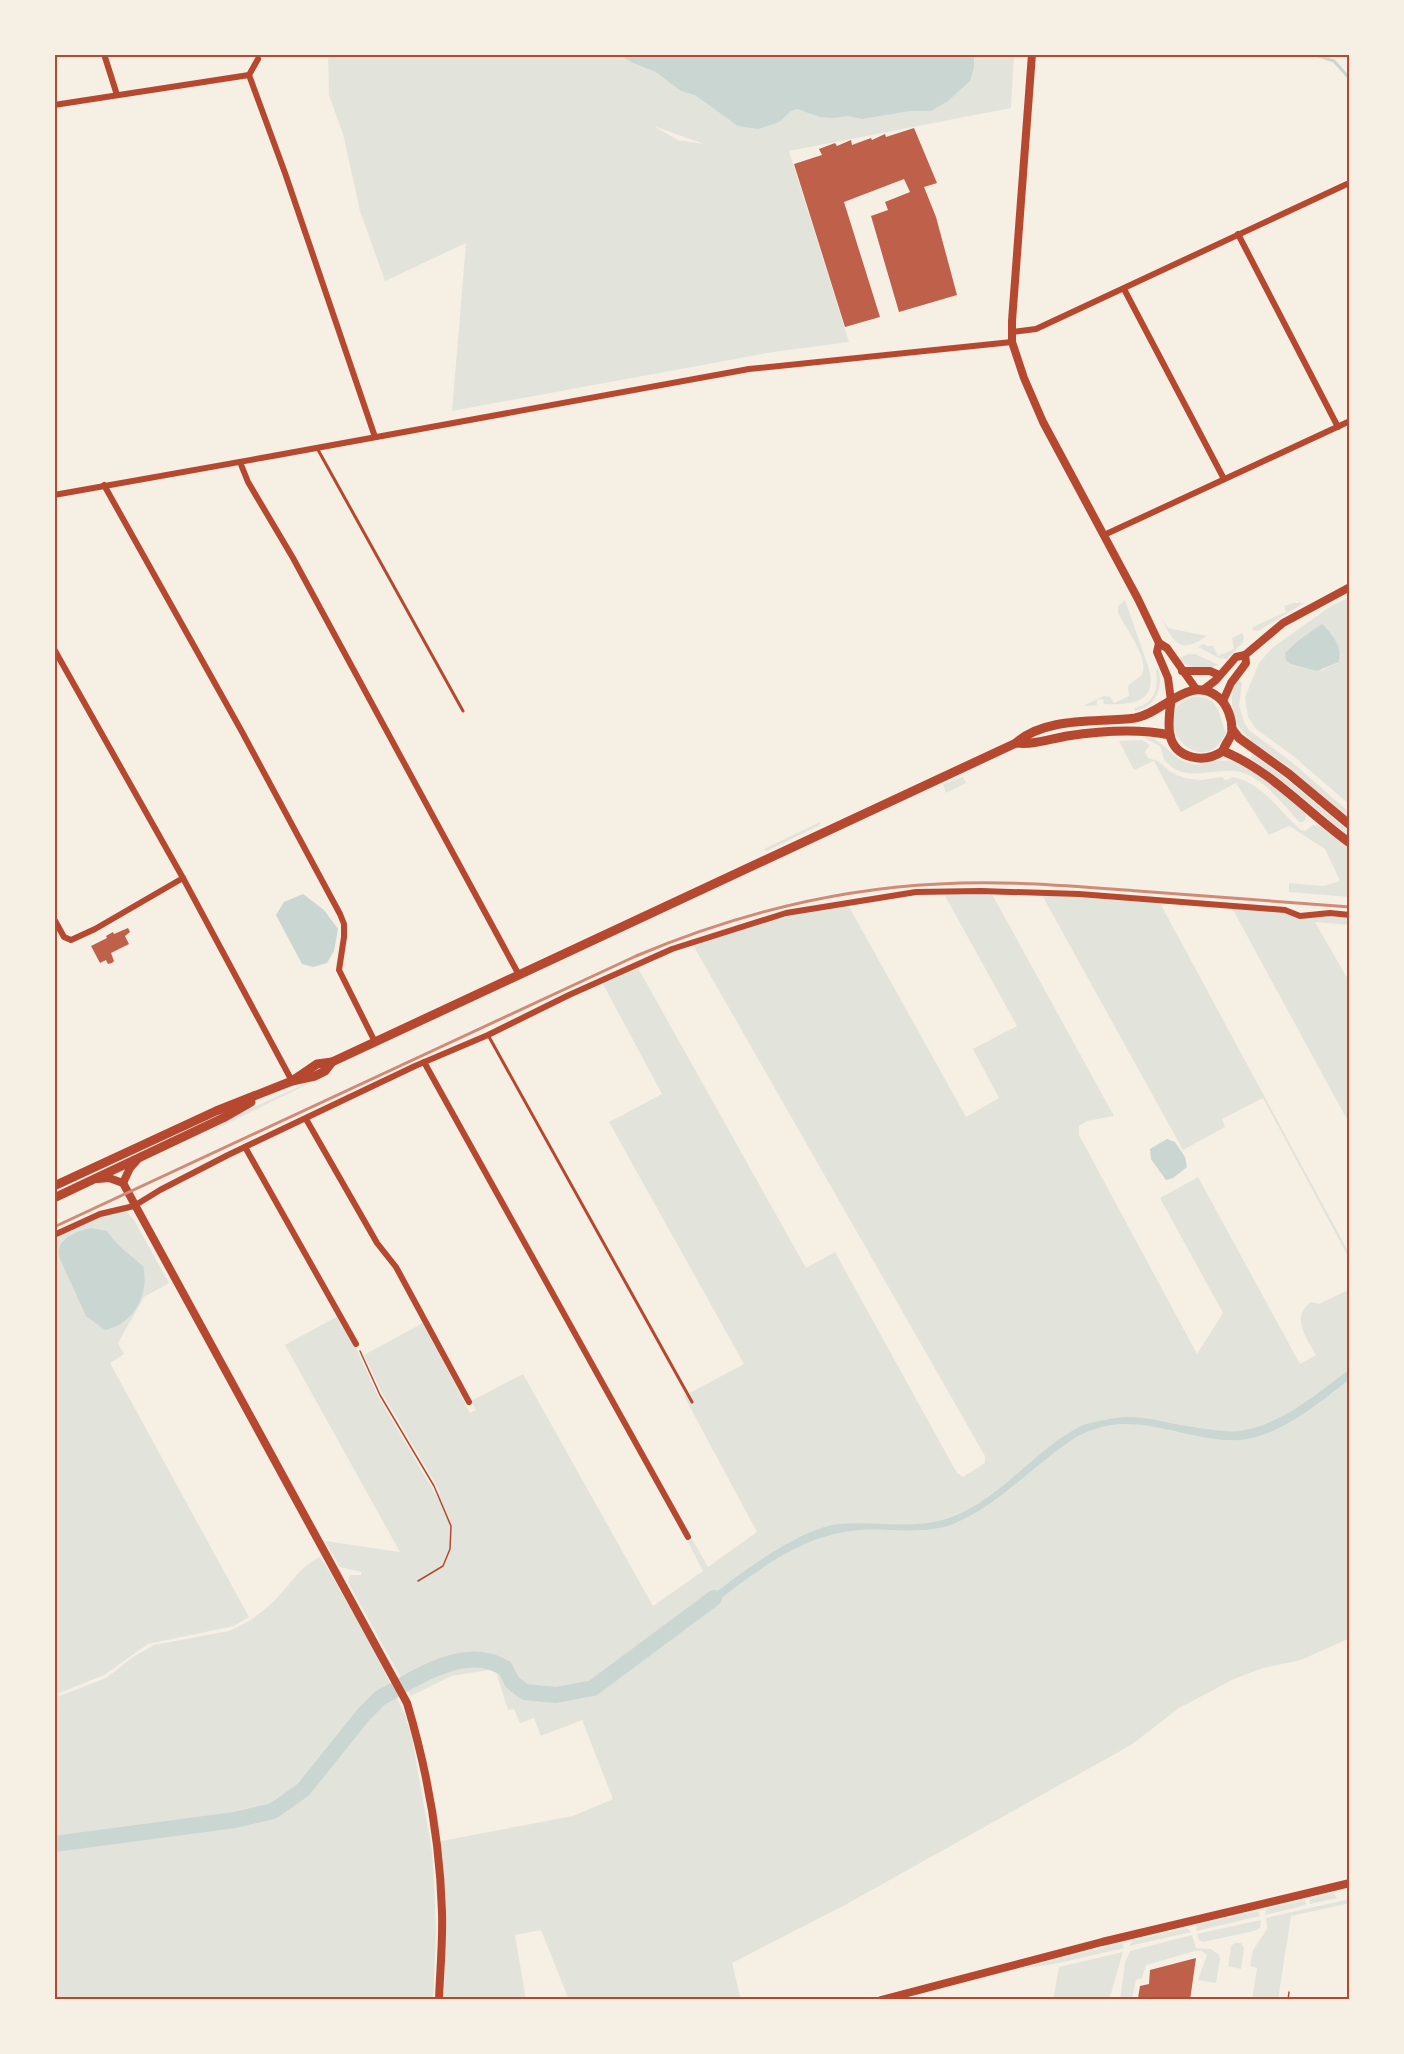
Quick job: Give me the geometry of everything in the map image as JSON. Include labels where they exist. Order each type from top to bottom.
[{"type":"main road","points":[[1032,54],[1011,332],[1024,378],[1043,422],[1138,599],[1159,644],[1167,648],[1182,671],[1200,689],[1215,694],[1223,701],[1229,713],[1232,729],[1239,738],[1289,774],[1350,825]]},
{"type":"main road","points":[[1159,644],[1157,652],[1168,678],[1171,701],[1168,723],[1174,748],[1195,758],[1210,757],[1223,751],[1232,729]]},
{"type":"main road","points":[[54,1186],[216,1111],[292,1081],[317,1064],[332,1062],[1016,743],[1026,735],[1062,724],[1138,717],[1151,713],[1187,691],[1200,689]]},
{"type":"main road","points":[[1016,743],[1029,744],[1091,734],[1149,731],[1170,735]]},
{"type":"main road","points":[[1223,751],[1242,759],[1290,793],[1350,843]]},
{"type":"main road","points":[[54,1198],[223,1118],[263,1094]]},
{"type":"street","points":[[104,54],[117,95]]},
{"type":"street","points":[[258,59],[249,75],[375,437]]},
{"type":"street","points":[[54,105],[249,75]]},
{"type":"street","points":[[1011,332],[1036,329],[1350,184]]},
{"type":"street","points":[[1238,234],[1338,427]]},
{"type":"street","points":[[1124,289],[1224,479]]},
{"type":"street","points":[[54,495],[749,369],[1012,342]]},
{"type":"street","points":[[1104,535],[1350,421]]},
{"type":"street","points":[[240,462],[248,482],[293,558],[519,975]]},
{"type":"street","points":[[104,485],[241,730],[340,914],[344,924],[344,938],[339,969],[375,1042]]},
{"type":"street","points":[[1200,689],[1220,675],[1236,657],[1245,655],[1283,623],[1350,587]]},
{"type":"street","points":[[54,649],[183,878],[292,1081]]},
{"type":"street","points":[[1223,701],[1231,683],[1246,663],[1245,655]]},
{"type":"street","points":[[1182,671],[1210,671],[1220,675]]},
{"type":"street","points":[[54,919],[64,937],[71,940],[95,929],[183,878]]},
{"type":"street","points":[[54,1235],[99,1214],[134,1206],[160,1190],[245,1147],[424,1062],[488,1035],[569,994],[692,942],[786,912],[899,894],[981,891],[1079,894],[1276,909],[1300,916],[1350,915]]},
{"type":"street","points":[[424,1062],[688,1537]]},
{"type":"street","points":[[306,1119],[377,1243],[396,1268],[469,1402]]},
{"type":"street","points":[[245,1147],[356,1344]]},
{"type":"street","points":[[123,1183],[130,1168],[140,1156]]},
{"type":"street","points":[[90,1180],[109,1178],[123,1183],[407,1703],[424,1767],[438,1860],[442,1913],[439,2000]]},
{"type":"street","points":[[881,2000],[1102,1942],[1350,1883]]},
{"type":"lane","points":[[317,448],[463,711]]},
{"type":"lane","points":[[488,1035],[692,1402]]},
{"type":"path","points":[[356,1344],[380,1395],[434,1486],[451,1526],[450,1549],[443,1566],[418,1581]]},
{"type":"path","points":[[1288,2000],[1289,1992]]},
{"type":"shaded area","points":[[328,54],[1014,54],[1011,108],[789,151],[849,342],[773,352],[452,411],[466,243],[385,281],[360,211],[343,134],[329,95]],"holes":[[[655,127],[704,144],[678,140]]]},
{"type":"shaded area","points":[[619,54],[974,54],[974,68],[970,81],[948,101],[931,111],[910,111],[862,119],[848,116],[820,117],[797,109],[791,111],[779,122],[758,129],[738,126],[695,95],[681,91],[656,72],[633,63]]},
{"type":"shaded area","points":[[1350,597],[1350,805],[1292,755],[1256,729],[1248,717],[1245,697],[1259,663],[1272,648],[1331,606]],"holes":[[[1331,632],[1341,656],[1339,662],[1321,671]]]},
{"type":"shaded area","points":[[1125,600],[1149,669],[1151,681],[1149,689],[1146,696],[1132,703],[1104,704],[1103,699],[1097,700],[1097,705],[1083,706],[1104,696],[1110,697],[1114,703],[1129,696],[1128,686],[1142,674],[1144,668],[1140,652],[1118,613],[1118,606]]},
{"type":"shaded area","points":[[1304,603],[1258,631],[1252,630],[1253,627],[1286,612],[1284,606]]},
{"type":"shaded area","points":[[1160,616],[1168,628],[1207,636],[1191,644],[1179,644],[1171,636]]},
{"type":"shaded area","points":[[1322,624],[1336,641],[1339,662],[1317,671],[1291,664],[1286,660],[1285,653]]},
{"type":"shaded area","points":[[1242,633],[1243,642],[1227,659],[1219,658],[1198,647],[1203,644],[1213,646],[1218,656],[1234,649],[1232,638]]},
{"type":"shaded area","points":[[1188,654],[1195,654],[1219,665],[1197,668],[1178,659]]},
{"type":"shaded area","points":[[1158,668],[1160,682],[1157,695],[1148,705],[1135,711],[1135,708],[1147,703],[1154,694]]},
{"type":"shaded area","points":[[1238,679],[1242,683],[1239,706],[1249,730],[1293,763],[1350,813],[1350,819],[1242,731],[1235,719],[1232,705],[1233,691]]},
{"type":"shaded area","points":[[1194,697],[1214,703],[1226,733],[1215,748],[1203,752],[1191,749],[1180,741],[1174,729],[1173,717],[1179,705]]},
{"type":"shaded area","points":[[1142,737],[1155,740],[1179,759],[1191,764],[1225,760],[1238,764],[1290,799],[1305,813],[1305,820],[1299,822],[1274,794],[1252,777],[1234,771],[1181,772],[1164,759],[1160,746]]},
{"type":"shaded area","points":[[1142,740],[1150,745],[1145,752],[1148,758],[1158,761],[1169,771],[1184,778],[1201,780],[1222,777],[1225,780],[1232,777],[1243,780],[1261,791],[1301,830],[1305,831],[1313,825],[1318,825],[1350,849],[1350,897],[1289,892],[1289,883],[1323,886],[1340,881],[1325,849],[1289,826],[1269,835],[1236,783],[1181,812],[1154,761],[1134,770],[1119,741]]},
{"type":"shaded area","points":[[1253,754],[1350,832],[1350,837],[1250,758]]},
{"type":"shaded area","points":[[963,777],[966,783],[946,793],[943,784]]},
{"type":"shaded area","points":[[820,822],[820,825],[767,851],[764,849]]},
{"type":"shaded area","points":[[303,894],[324,910],[338,929],[334,951],[327,963],[313,967],[302,964],[276,915],[284,902]]},
{"type":"shaded area","points":[[944,894],[992,894],[1114,1116],[1087,1121],[1079,1126],[1079,1135],[1197,1354],[1223,1313],[1160,1198],[1198,1177],[1300,1364],[1316,1355],[1302,1328],[1302,1314],[1305,1308],[1311,1302],[1319,1304],[1350,1289],[1350,1638],[1301,1660],[1263,1668],[1234,1679],[1179,1708],[1131,1745],[845,1905],[732,1963],[741,2000],[569,2000],[541,1930],[515,1935],[526,2000],[444,2000],[446,1921],[441,1841],[573,1816],[613,1799],[582,1720],[541,1736],[534,1718],[520,1723],[514,1709],[508,1710],[495,1669],[451,1676],[411,1696],[348,1582],[350,1575],[361,1575],[361,1572],[340,1567],[325,1541],[400,1552],[285,1345],[338,1316],[378,1396],[436,1495],[440,1493],[435,1483],[382,1393],[364,1355],[423,1323],[470,1413],[476,1410],[471,1401],[523,1374],[653,1606],[703,1571],[688,1542],[692,1539],[708,1567],[757,1532],[684,1396],[744,1364],[609,1122],[662,1094],[603,984],[638,968],[806,1268],[835,1252],[957,1473],[963,1477],[985,1463],[985,1456],[693,945],[787,915],[848,905],[966,1117],[999,1098],[973,1049],[1017,1026]]},
{"type":"shaded area","points":[[1042,895],[1160,903],[1350,1255],[1350,1260],[1263,1098],[1222,1119],[1225,1127],[1183,1150]]},
{"type":"shaded area","points":[[1232,908],[1350,918],[1350,925],[1315,922],[1350,983],[1350,1125]]},
{"type":"shaded area","points":[[320,1078],[208,1133],[232,1117]]},
{"type":"shaded area","points":[[1167,1139],[1175,1142],[1185,1157],[1187,1167],[1173,1178],[1166,1180],[1151,1159],[1150,1149]]},
{"type":"shaded area","points":[[126,1211],[134,1220],[169,1283],[144,1297],[118,1343],[124,1354],[110,1363],[249,1617],[234,1626],[148,1644],[104,1675],[54,1695],[54,1239],[89,1221]]},
{"type":"shaded area","points":[[91,1228],[107,1231],[143,1266],[145,1276],[142,1297],[138,1306],[124,1321],[105,1330],[86,1316],[59,1254],[63,1241],[77,1232]]},
{"type":"shaded area","points":[[1350,1369],[1350,1379],[1326,1398],[1298,1417],[1269,1432],[1240,1440],[1222,1440],[1129,1424],[1110,1425],[1092,1430],[1065,1445],[992,1502],[967,1518],[931,1529],[859,1530],[814,1540],[774,1560],[701,1614],[696,1608],[765,1557],[804,1535],[823,1528],[854,1523],[922,1524],[949,1518],[967,1510],[1000,1488],[1062,1437],[1079,1427],[1094,1422],[1130,1417],[1213,1430],[1240,1431],[1271,1422],[1285,1415]]},
{"type":"shaded area","points":[[320,1557],[376,1654],[405,1715],[412,1738],[432,1851],[436,1933],[433,2000],[54,2000],[54,1698],[106,1678],[133,1657],[154,1645],[229,1631],[242,1625],[265,1609],[301,1570]]},
{"type":"shaded area","points":[[1334,1893],[1337,1898],[1310,1904],[1309,1899]]},
{"type":"shaded area","points":[[1350,1899],[1350,1903],[1291,1916],[1278,2000],[1252,2000],[1257,1968],[1250,1966],[1253,1950],[1267,1929],[1266,1918]]},
{"type":"shaded area","points":[[1305,1900],[1306,1905],[1265,1915],[1266,1909]]},
{"type":"shaded area","points":[[1258,1911],[1260,1916],[1196,1931],[1197,1925]]},
{"type":"shaded area","points":[[1261,1920],[1260,1928],[1254,1931],[1203,1942],[1199,1940],[1197,1934]]},
{"type":"shaded area","points":[[1187,1928],[1191,1932],[1129,1946],[1132,1941]]},
{"type":"shaded area","points":[[1192,1935],[1196,1948],[1211,1949],[1218,1954],[1220,1959],[1216,1983],[1198,1980],[1207,1955],[1202,1951],[1195,1951],[1146,1965],[1142,1978],[1136,1980],[1132,1999],[1134,2000],[1120,2000],[1125,1963],[1130,1951]]},
{"type":"shaded area","points":[[1122,1943],[1124,1948],[1059,1963],[1015,1970]]},
{"type":"shaded area","points":[[1241,1943],[1244,1948],[1241,1969],[1228,1966],[1231,1946]]},
{"type":"shaded area","points":[[1123,1952],[1109,2000],[1053,2000],[1059,1967]]},
{"type":"building","points":[[914,128],[937,183],[924,187],[936,217],[957,295],[899,312],[871,216],[888,210],[885,202],[910,192],[904,179],[844,202],[880,317],[845,327],[794,164],[822,155],[819,149],[835,143],[837,146],[851,140],[852,145],[885,134],[886,137]]},
{"type":"building","points":[[128,928],[130,932],[125,936],[129,944],[111,953],[114,961],[112,963],[108,964],[106,960],[100,963],[91,946],[107,938],[106,936],[113,932],[114,934]]},
{"type":"building","points":[[1196,1958],[1190,2000],[1138,1998],[1140,1986],[1149,1984],[1150,1970]]},
{"type":"waterway","points":[[1313,54],[1334,61],[1350,79]]},
{"type":"waterway","points":[[399,1687],[453,1662],[476,1660],[492,1662],[505,1668],[512,1682],[525,1692],[556,1695],[593,1688],[714,1598]]},
{"type":"waterway","points":[[54,1844],[235,1820],[273,1811],[303,1790],[364,1714],[380,1698],[393,1691]]},
{"type":"railway","points":[[54,1227],[636,956],[710,928],[784,906],[900,887],[1013,883],[1350,907]]}]
